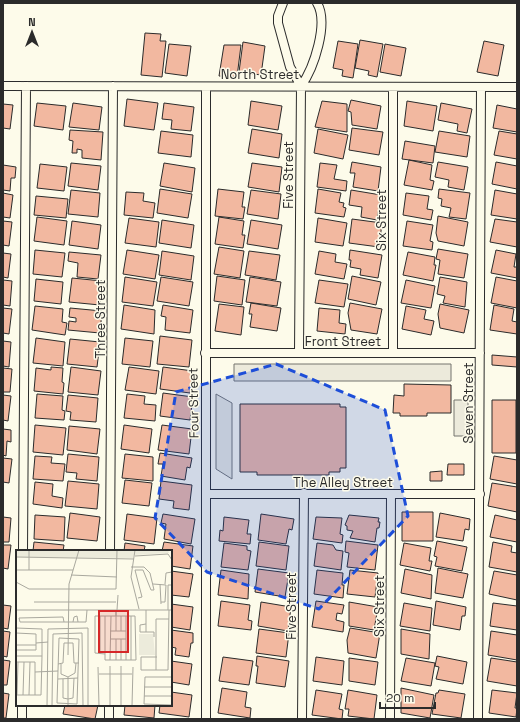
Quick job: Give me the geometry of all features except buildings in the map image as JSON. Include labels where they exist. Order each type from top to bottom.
[{"type":"lane","name":"Five Street","points":[[283,3],[278,16],[278,23],[290,67],[300,86],[299,353]]},
{"type":"lane","points":[[300,86],[312,66],[320,30],[322,15],[317,3]]},
{"type":"lane","name":"North Street","points":[[3,86],[517,87]]},
{"type":"lane","points":[[23,550],[26,86]]},
{"type":"lane","name":"Three Street","points":[[110,550],[113,86]]},
{"type":"lane","name":"Four Street","points":[[206,87],[206,719]]},
{"type":"lane","name":"Six Street","points":[[393,87],[393,353]]},
{"type":"lane","name":"Seven Street","points":[[478,719],[482,87]]},
{"type":"lane","name":"Front Street","points":[[205,353],[480,353]]},
{"type":"lane","name":"Five Street","points":[[302,719],[304,493]]},
{"type":"lane","name":"The Alley Street","points":[[206,494],[480,494]]},
{"type":"lane","name":"Six Street","points":[[390,719],[391,494]]},
{"type":"lane","points":[[22,706],[22,719]]},
{"type":"lane","points":[[109,706],[109,719]]},
{"type":"highlighted area","points":[[276,364],[385,410],[408,516],[319,609],[207,572],[155,518],[176,392]]},
{"type":"shaded area","points":[[234,364],[451,364],[451,381],[234,381]]},
{"type":"shaded area","points":[[216,394],[232,403],[232,479],[216,469]]},
{"type":"shaded area","points":[[454,400],[468,400],[468,436],[454,436]]}]
